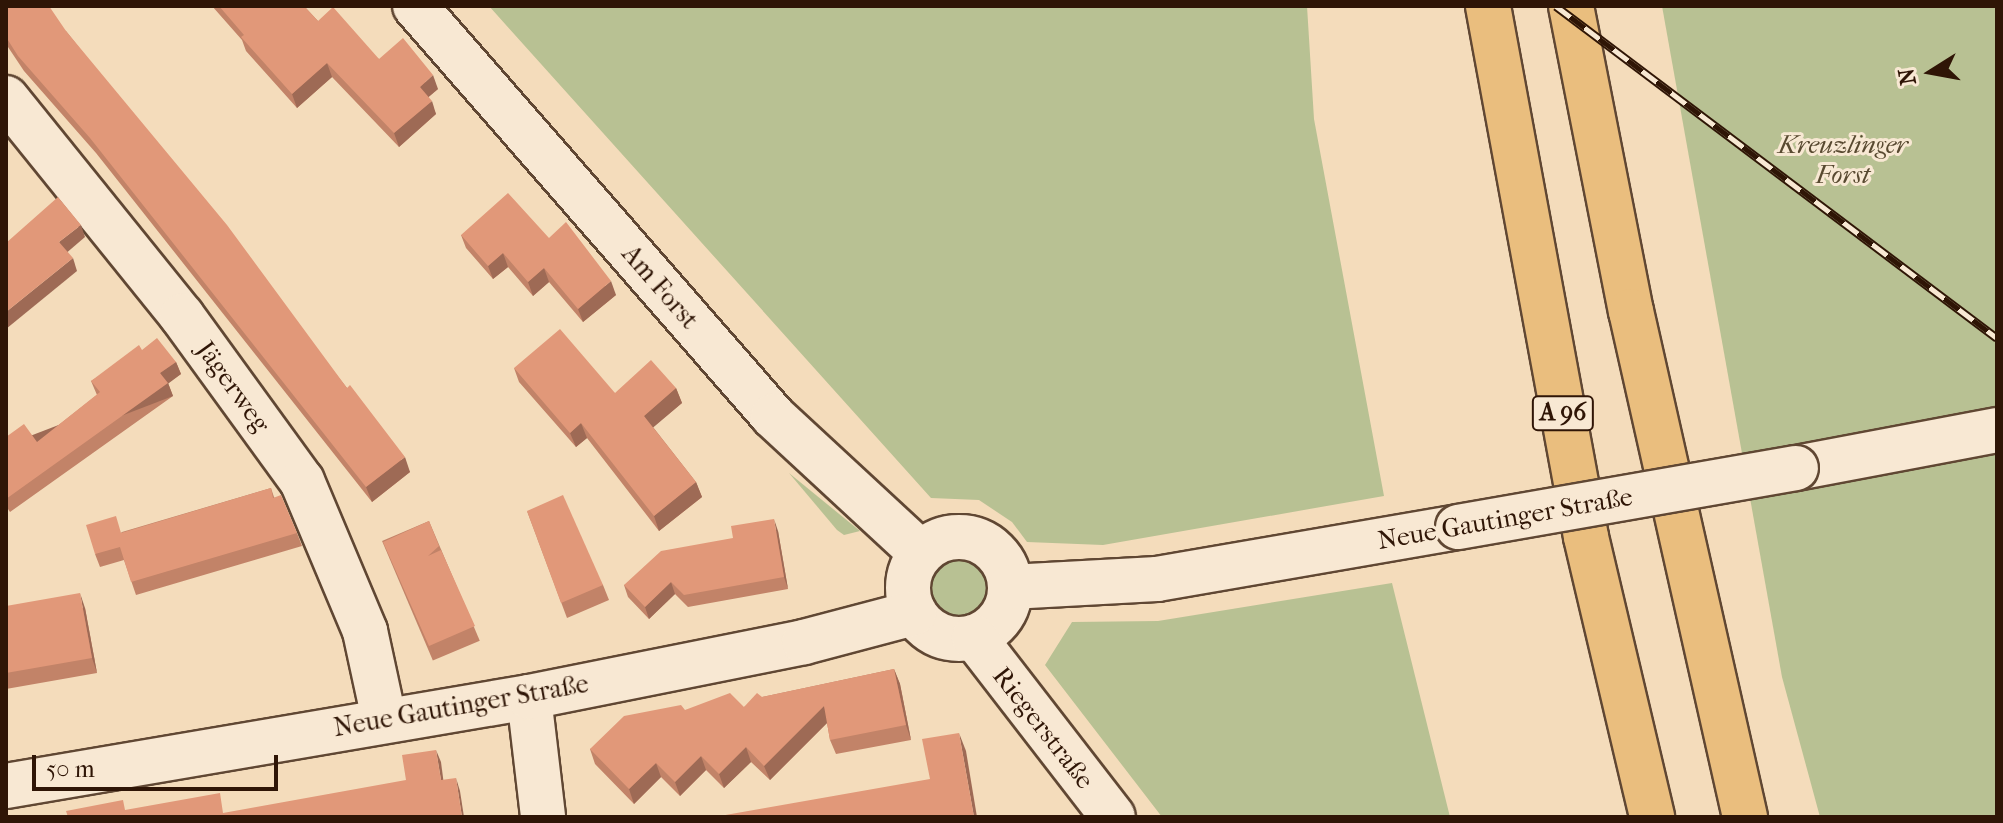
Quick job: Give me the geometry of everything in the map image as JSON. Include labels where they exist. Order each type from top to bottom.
[{"type":"highway","name":"A 96","points":[[1488,6],[1586,537],[1652,817]]},
{"type":"highway","points":[[1571,6],[1631,311],[1745,817]]},
{"type":"street","name":"Am Forst","points":[[415,6],[773,416],[921,553]]},
{"type":"street","name":"Jägerweg","points":[[6,98],[182,316],[302,481],[365,631],[384,719]]},
{"type":"street","name":"Neue Gautinger Straße","points":[[1010,587],[1157,579],[1997,430]]},
{"type":"street","points":[[968,537],[998,555],[1010,587],[1000,618],[974,637],[939,636],[914,613],[908,582],[921,553],[934,542],[968,537]]},
{"type":"street","name":"Neue Gautinger Straße","points":[[6,786],[384,719],[529,697],[814,640],[914,613]]},
{"type":"street","name":"Riegerstraße","points":[[974,637],[1113,817]]},
{"type":"street","points":[[529,697],[543,817]]},
{"type":"green space","points":[[489,6],[1307,6],[1314,119],[1384,496],[1103,545],[1027,542],[1012,522],[979,500],[931,498]]},
{"type":"green space","name":"Kreuzlinger Forst","points":[[1662,6],[1997,6],[1997,817],[1820,817],[1782,677]]},
{"type":"green space","points":[[789,473],[860,531],[844,535],[837,530]]},
{"type":"green space","points":[[959,555],[972,558],[982,565],[989,575],[992,588],[989,601],[982,611],[972,618],[959,621],[946,618],[936,611],[929,601],[926,588],[929,575],[936,565],[946,558]]},
{"type":"green space","points":[[1392,583],[1450,817],[1162,817],[1045,665],[1072,622],[1158,621]]},
{"type":"building","points":[[6,6],[49,6],[66,31],[227,225],[347,388],[350,385],[405,457],[366,487],[90,138],[18,56],[6,37]]},
{"type":"building","points":[[219,6],[304,6],[318,21],[333,7],[379,59],[403,38],[433,75],[420,87],[432,101],[394,133],[327,63],[292,94],[241,37],[244,35]]},
{"type":"building","points":[[508,193],[549,238],[566,222],[611,281],[578,309],[544,268],[528,282],[503,253],[488,266],[461,235]]},
{"type":"building","points":[[58,197],[81,225],[59,242],[73,258],[6,312],[6,243]]},
{"type":"building","points":[[560,329],[615,393],[651,360],[676,388],[644,416],[696,482],[654,516],[581,423],[570,433],[514,368]]},
{"type":"building","points":[[157,338],[176,362],[160,373],[168,383],[6,499],[6,437],[24,424],[37,442],[100,392],[91,381],[139,345],[142,350]]},
{"type":"building","points":[[271,488],[273,498],[281,495],[297,533],[131,582],[120,547],[95,554],[86,525],[116,516],[121,533]]},
{"type":"building","points":[[563,495],[603,585],[561,603],[527,511]]},
{"type":"building","points":[[774,519],[784,577],[684,595],[671,582],[645,607],[624,585],[661,551],[733,538],[731,526]]},
{"type":"building","points":[[429,521],[439,546],[428,556],[441,550],[475,626],[429,646],[383,542]]},
{"type":"building","points":[[80,593],[92,658],[6,673],[6,606]]},
{"type":"building","points":[[894,669],[906,725],[830,740],[824,706],[764,766],[746,747],[719,774],[701,756],[675,782],[656,763],[629,789],[590,749],[624,716],[681,705],[685,710],[730,693],[744,707],[757,693],[762,697]]},
{"type":"building","points":[[959,733],[974,817],[714,817],[930,779],[922,739]]},
{"type":"building","points":[[436,750],[441,780],[456,778],[462,817],[68,817],[66,811],[123,800],[125,810],[220,793],[223,813],[406,780],[402,755]]},
{"type":"railway","points":[[1556,6],[1997,338]]}]
